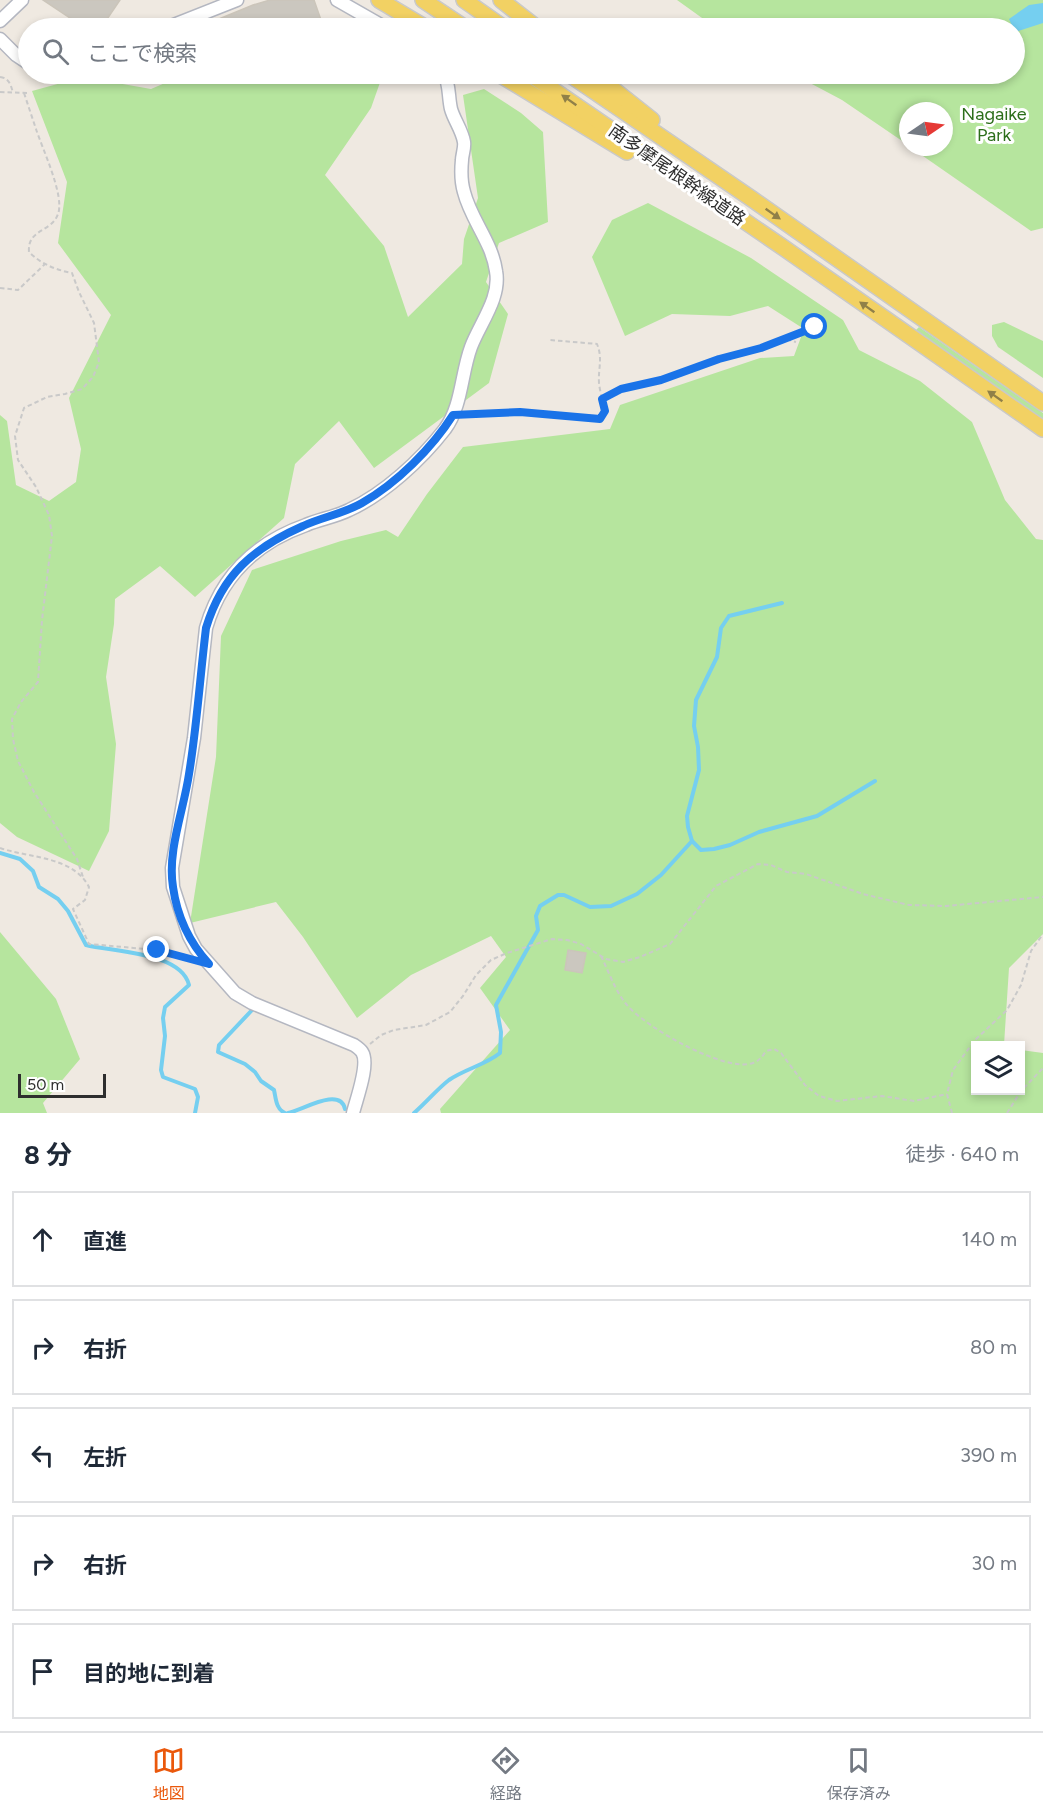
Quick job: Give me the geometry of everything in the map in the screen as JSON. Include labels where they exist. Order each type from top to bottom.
[{"type":"main road","points":[[379,0],[409,18]]},
{"type":"main road","points":[[423,0],[450,18]]},
{"type":"main road","points":[[464,0],[490,18]]},
{"type":"main road","points":[[501,0],[524,18]]},
{"type":"main road","points":[[515,84],[781,246]]},
{"type":"main road","name":"南多摩尾根幹線道路","points":[[545,84],[1043,429]]},
{"type":"main road","name":"南多摩尾根幹線道路","points":[[584,84],[1043,403]]},
{"type":"main road","points":[[607,84],[752,199]]},
{"type":"street","points":[[0,21],[22,0]]},
{"type":"street","points":[[191,18],[237,0]]},
{"type":"street","points":[[337,0],[368,18]]},
{"type":"street","points":[[0,39],[18,56]]},
{"type":"street","points":[[353,1113],[362,1077],[364,1061],[362,1052],[354,1045],[252,1003],[235,993],[196,949],[189,936],[173,887],[172,868],[190,766],[206,628],[222,589],[232,574],[273,541],[304,525],[348,511],[379,492],[427,449],[453,415],[471,347],[495,296],[497,273],[489,245],[464,192],[462,162],[464,144],[451,109],[448,84]]},
{"type":"path","points":[[0,77],[11,84],[13,93]]},
{"type":"path","points":[[0,92],[29,93]]},
{"type":"path","points":[[24,93],[45,151],[60,203],[59,213],[54,222],[34,235],[28,243],[29,252],[45,264],[72,273],[94,323],[99,362],[93,377],[82,389],[47,398],[24,408],[15,436],[18,460],[36,487],[49,515],[52,536],[42,620],[38,682],[21,702],[12,719],[13,739],[18,761],[34,792],[76,859],[89,887],[85,900],[74,909],[90,944],[157,950],[188,958]]},
{"type":"path","points":[[0,288],[18,290],[45,264]]},
{"type":"path","points":[[602,399],[621,389],[661,380],[719,359],[745,353],[815,327]]},
{"type":"path","points":[[785,339],[796,342]]},
{"type":"path","points":[[453,415],[520,412],[600,419],[605,411],[599,383],[601,360],[597,344],[550,340]]},
{"type":"path","points":[[0,849],[54,861],[83,877]]},
{"type":"path","points":[[362,1052],[381,1035],[394,1030],[426,1025],[450,1012],[476,975],[491,960],[507,953],[552,939],[567,939],[582,944],[606,959],[623,962],[670,944],[716,886],[758,864],[771,865],[787,872],[806,874],[863,894],[909,905],[946,906],[1043,897]]},
{"type":"path","points":[[952,1113],[947,1094],[953,1070],[975,1040],[1007,1010],[1021,985],[1031,951],[1043,934]]},
{"type":"path","points":[[600,955],[627,1005],[648,1023],[699,1052],[736,1064],[752,1064],[766,1051],[774,1049],[781,1053],[805,1085],[819,1096],[837,1101],[882,1096],[914,1101],[947,1094]]},
{"type":"path","points":[[1007,1113],[1022,1090],[1043,1068]]},
{"type":"green space","name":"Nagaike Park","points":[[677,0],[1043,0],[1043,228],[1031,231],[923,156],[953,156],[953,102],[899,102],[899,139],[842,100],[812,84],[1025,84],[1025,18],[702,18]]},
{"type":"green space","points":[[58,84],[123,84],[151,89],[163,84],[379,84],[371,108],[325,175],[384,246],[408,317],[462,264],[464,239],[478,198],[463,95],[484,89],[521,113],[543,132],[548,222],[499,243],[486,282],[508,314],[489,383],[374,468],[339,421],[295,464],[284,518],[195,597],[160,566],[115,599],[114,624],[106,677],[116,744],[109,831],[89,871],[17,837],[0,823],[0,415],[7,421],[16,485],[49,501],[76,482],[81,449],[69,398],[111,315],[58,243],[67,182],[32,91]]},
{"type":"green space","points":[[648,203],[751,258],[843,320],[859,350],[920,381],[972,422],[1005,500],[1036,539],[1043,540],[1043,934],[1009,968],[1004,1041],[971,1041],[971,1095],[1025,1095],[1025,1051],[1043,1053],[1043,1113],[441,1113],[440,1109],[510,1030],[480,988],[506,957],[491,936],[411,975],[357,1018],[303,937],[276,902],[190,923],[216,757],[221,636],[252,570],[341,541],[386,530],[398,537],[463,447],[610,429],[620,405],[760,358],[794,356],[804,329],[768,306],[730,316],[672,314],[625,336],[592,257],[612,220]]},
{"type":"green space","points":[[1004,322],[1043,341],[1043,378],[998,347],[992,336],[992,325]]},
{"type":"green space","points":[[919,327],[1043,413],[1043,421],[915,331]]},
{"type":"green space","points":[[0,932],[56,999],[80,1059],[43,1103],[47,1113],[0,1113]]},
{"type":"water","points":[[1043,3],[1043,23],[1025,29],[1025,18],[1010,18],[1029,5]]},
{"type":"building","points":[[43,0],[120,0],[108,18],[70,18]]},
{"type":"building","points":[[270,0],[314,0],[320,18],[221,18]]},
{"type":"building","points":[[568,950],[586,953],[582,973],[565,970]]},
{"type":"waterway","points":[[782,603],[729,616],[721,628],[717,657],[696,700],[694,726],[699,770],[687,816],[692,841],[701,850],[730,845],[759,832],[817,816],[875,781]]},
{"type":"waterway","points":[[414,1113],[449,1080],[500,1053],[501,1032],[496,1005],[538,930],[536,916],[540,906],[558,895],[564,895],[590,907],[611,906],[637,894],[661,875],[692,841]]},
{"type":"waterway","points":[[0,853],[20,859],[33,871],[39,887],[58,899],[68,911],[86,945],[145,955],[173,966],[183,974],[189,985],[165,1007],[163,1018],[165,1036],[161,1070],[163,1077],[195,1089],[198,1097],[195,1113]]},
{"type":"waterway","points":[[253,1009],[219,1045],[218,1052],[245,1064],[255,1072],[261,1081],[274,1090],[278,1106],[285,1113]]},
{"type":"waterway","points":[[288,1113],[328,1100],[342,1102],[345,1109]]},
{"type":"route","points":[[157,950],[209,964],[196,949],[189,936],[173,887],[172,868],[189,775],[206,628],[215,603],[232,574],[273,541],[304,525],[348,511],[379,492],[394,481],[427,449],[453,415],[520,412],[600,419],[605,411],[602,399],[621,389],[661,380],[719,359],[761,348],[815,327]]}]
